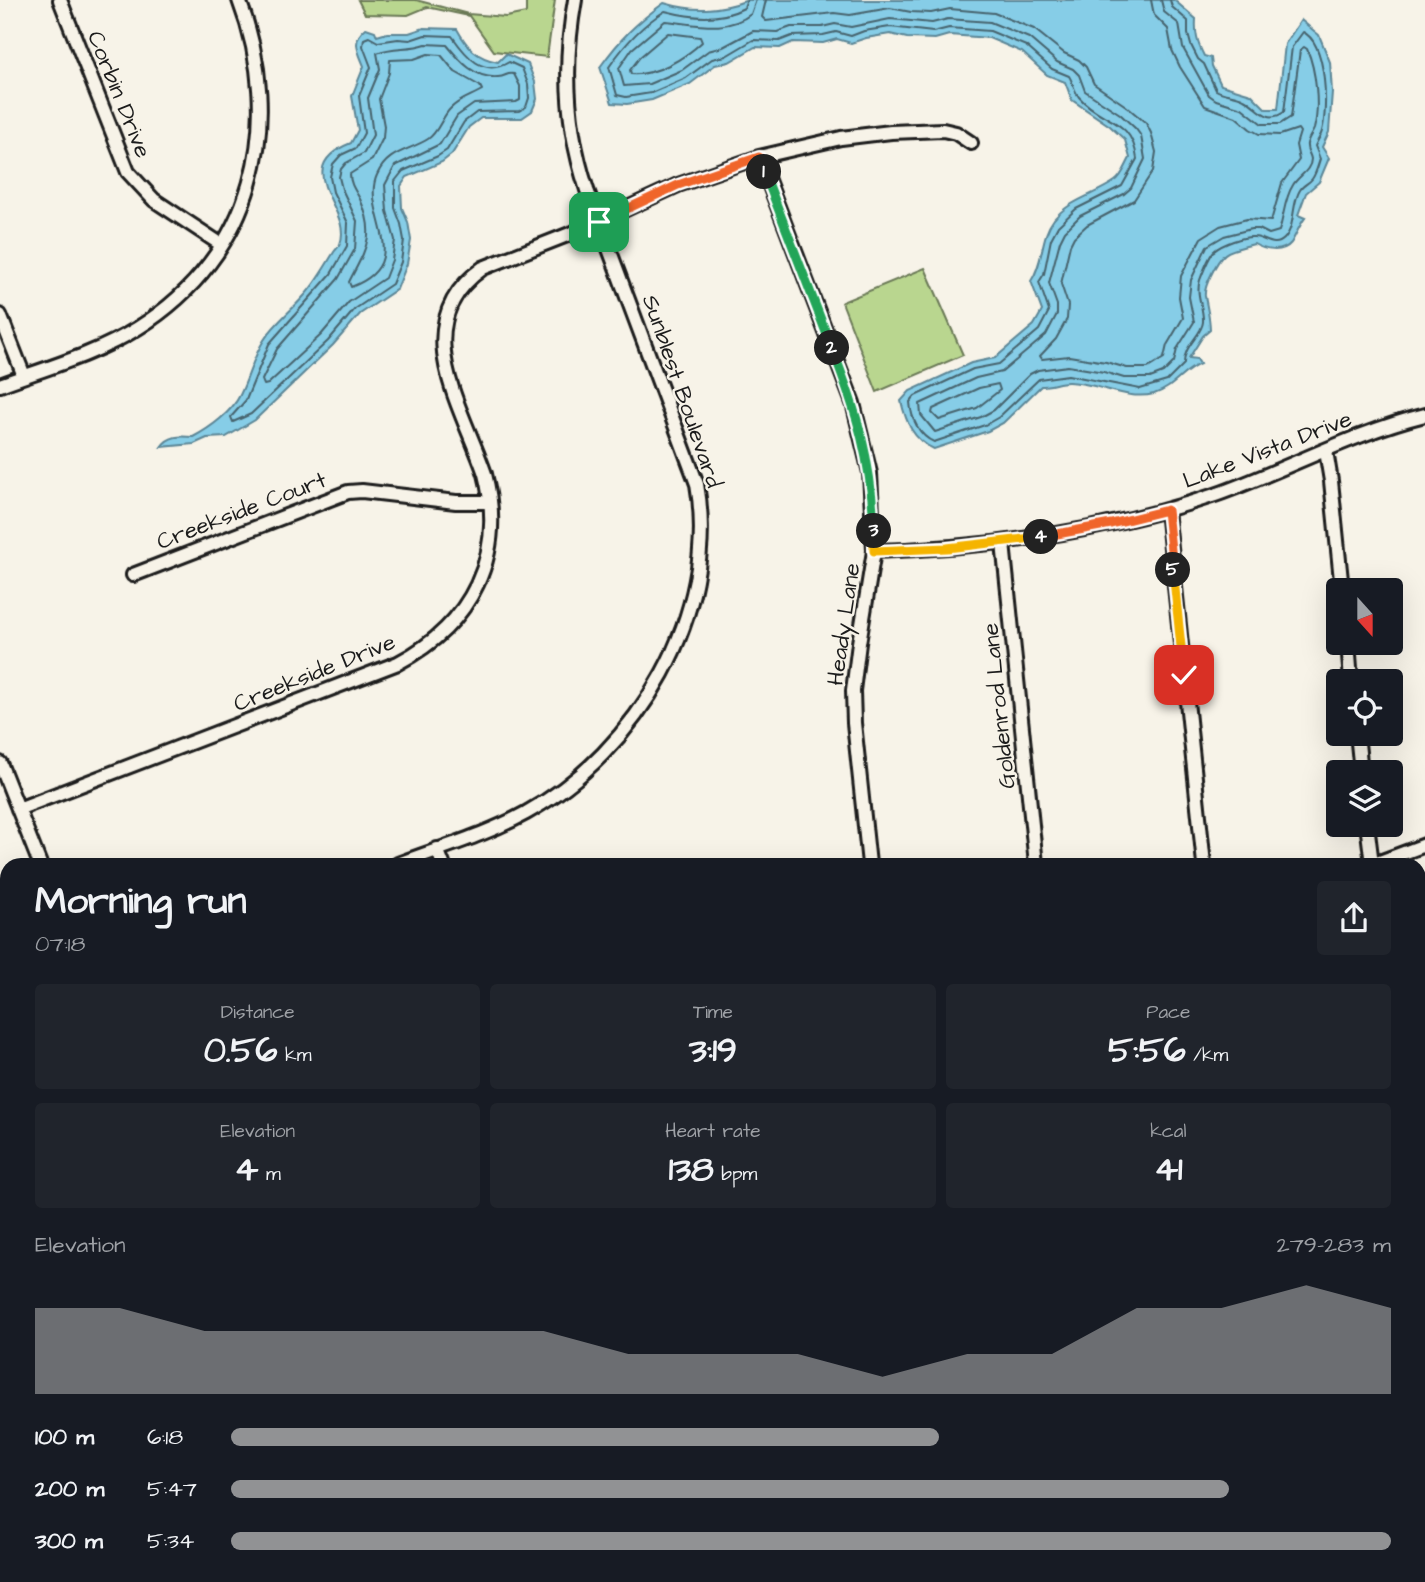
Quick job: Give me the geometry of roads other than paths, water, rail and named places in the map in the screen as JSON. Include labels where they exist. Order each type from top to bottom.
[{"type":"street","name":"Corbin Drive","points":[[60,0],[128,172],[154,200],[222,244]]},
{"type":"street","points":[[0,385],[137,329],[183,293],[201,274],[222,244],[248,189],[259,145],[261,124],[257,60],[239,0]]},
{"type":"street","name":"Sunblest Boulevard","points":[[414,858],[507,823],[528,812],[565,787],[600,757],[628,726],[650,694],[676,644],[689,604],[701,532],[696,484],[582,174],[570,120],[567,68],[575,0]]},
{"type":"street","name":"Creekside Drive","points":[[18,809],[398,663],[417,653],[449,627],[474,593],[484,569],[490,543],[490,502],[485,474],[444,359],[442,337],[449,306],[469,279],[483,268],[599,222],[678,185],[759,157],[841,138],[891,132],[943,130],[956,133],[971,144]]},
{"type":"street","name":"Heady Lane","points":[[759,157],[858,419],[870,473],[874,551],[853,691],[868,858]]},
{"type":"street","points":[[0,315],[24,376]]},
{"type":"street","name":"Lake Vista Drive","points":[[874,551],[1003,543],[1111,524],[1167,510],[1248,483],[1384,427],[1425,415]]},
{"type":"street","points":[[1326,451],[1341,578]]},
{"type":"street","name":"Creekside Court","points":[[132,575],[348,492],[362,491],[456,502],[490,502]]},
{"type":"street","points":[[1167,510],[1203,858]]},
{"type":"street","name":"Goldenrod Lane","points":[[1003,543],[1035,858]]},
{"type":"street","points":[[0,763],[38,858]]},
{"type":"street","points":[[1369,837],[1372,858]]},
{"type":"street","points":[[1389,858],[1425,845]]},
{"type":"street","points":[[437,849],[441,858]]},
{"type":"water","points":[[748,0],[1174,0],[1196,19],[1196,34],[1200,46],[1204,56],[1211,58],[1221,85],[1251,94],[1266,109],[1278,109],[1285,44],[1301,20],[1319,35],[1330,62],[1332,92],[1329,132],[1322,147],[1329,158],[1319,182],[1306,193],[1298,215],[1305,218],[1291,243],[1283,249],[1273,250],[1254,244],[1227,252],[1219,260],[1205,291],[1210,330],[1189,358],[1197,359],[1200,364],[1154,394],[1132,395],[1068,382],[1041,386],[1003,423],[988,431],[934,449],[921,441],[911,430],[901,401],[910,391],[971,363],[995,358],[1034,325],[1042,311],[1031,281],[1050,226],[1061,212],[1075,202],[1120,177],[1130,158],[1125,140],[1110,126],[1072,100],[1065,82],[1047,75],[1022,52],[989,38],[949,35],[935,39],[890,34],[851,43],[837,39],[823,43],[793,42],[780,48],[755,47],[729,62],[715,65],[690,84],[652,100],[627,104],[612,103],[600,67],[629,32],[654,10],[664,3],[706,9]]},
{"type":"water","points":[[366,28],[375,31],[377,36],[409,33],[424,28],[457,29],[469,46],[484,58],[498,62],[506,54],[528,64],[535,82],[537,99],[532,111],[522,118],[481,118],[469,127],[452,154],[442,162],[407,177],[401,186],[402,208],[411,240],[407,264],[397,289],[360,314],[333,345],[255,420],[226,437],[161,447],[171,438],[193,437],[232,407],[264,340],[308,291],[340,245],[342,231],[326,190],[324,165],[332,153],[351,143],[358,130],[352,96],[364,66],[357,41]]}]
